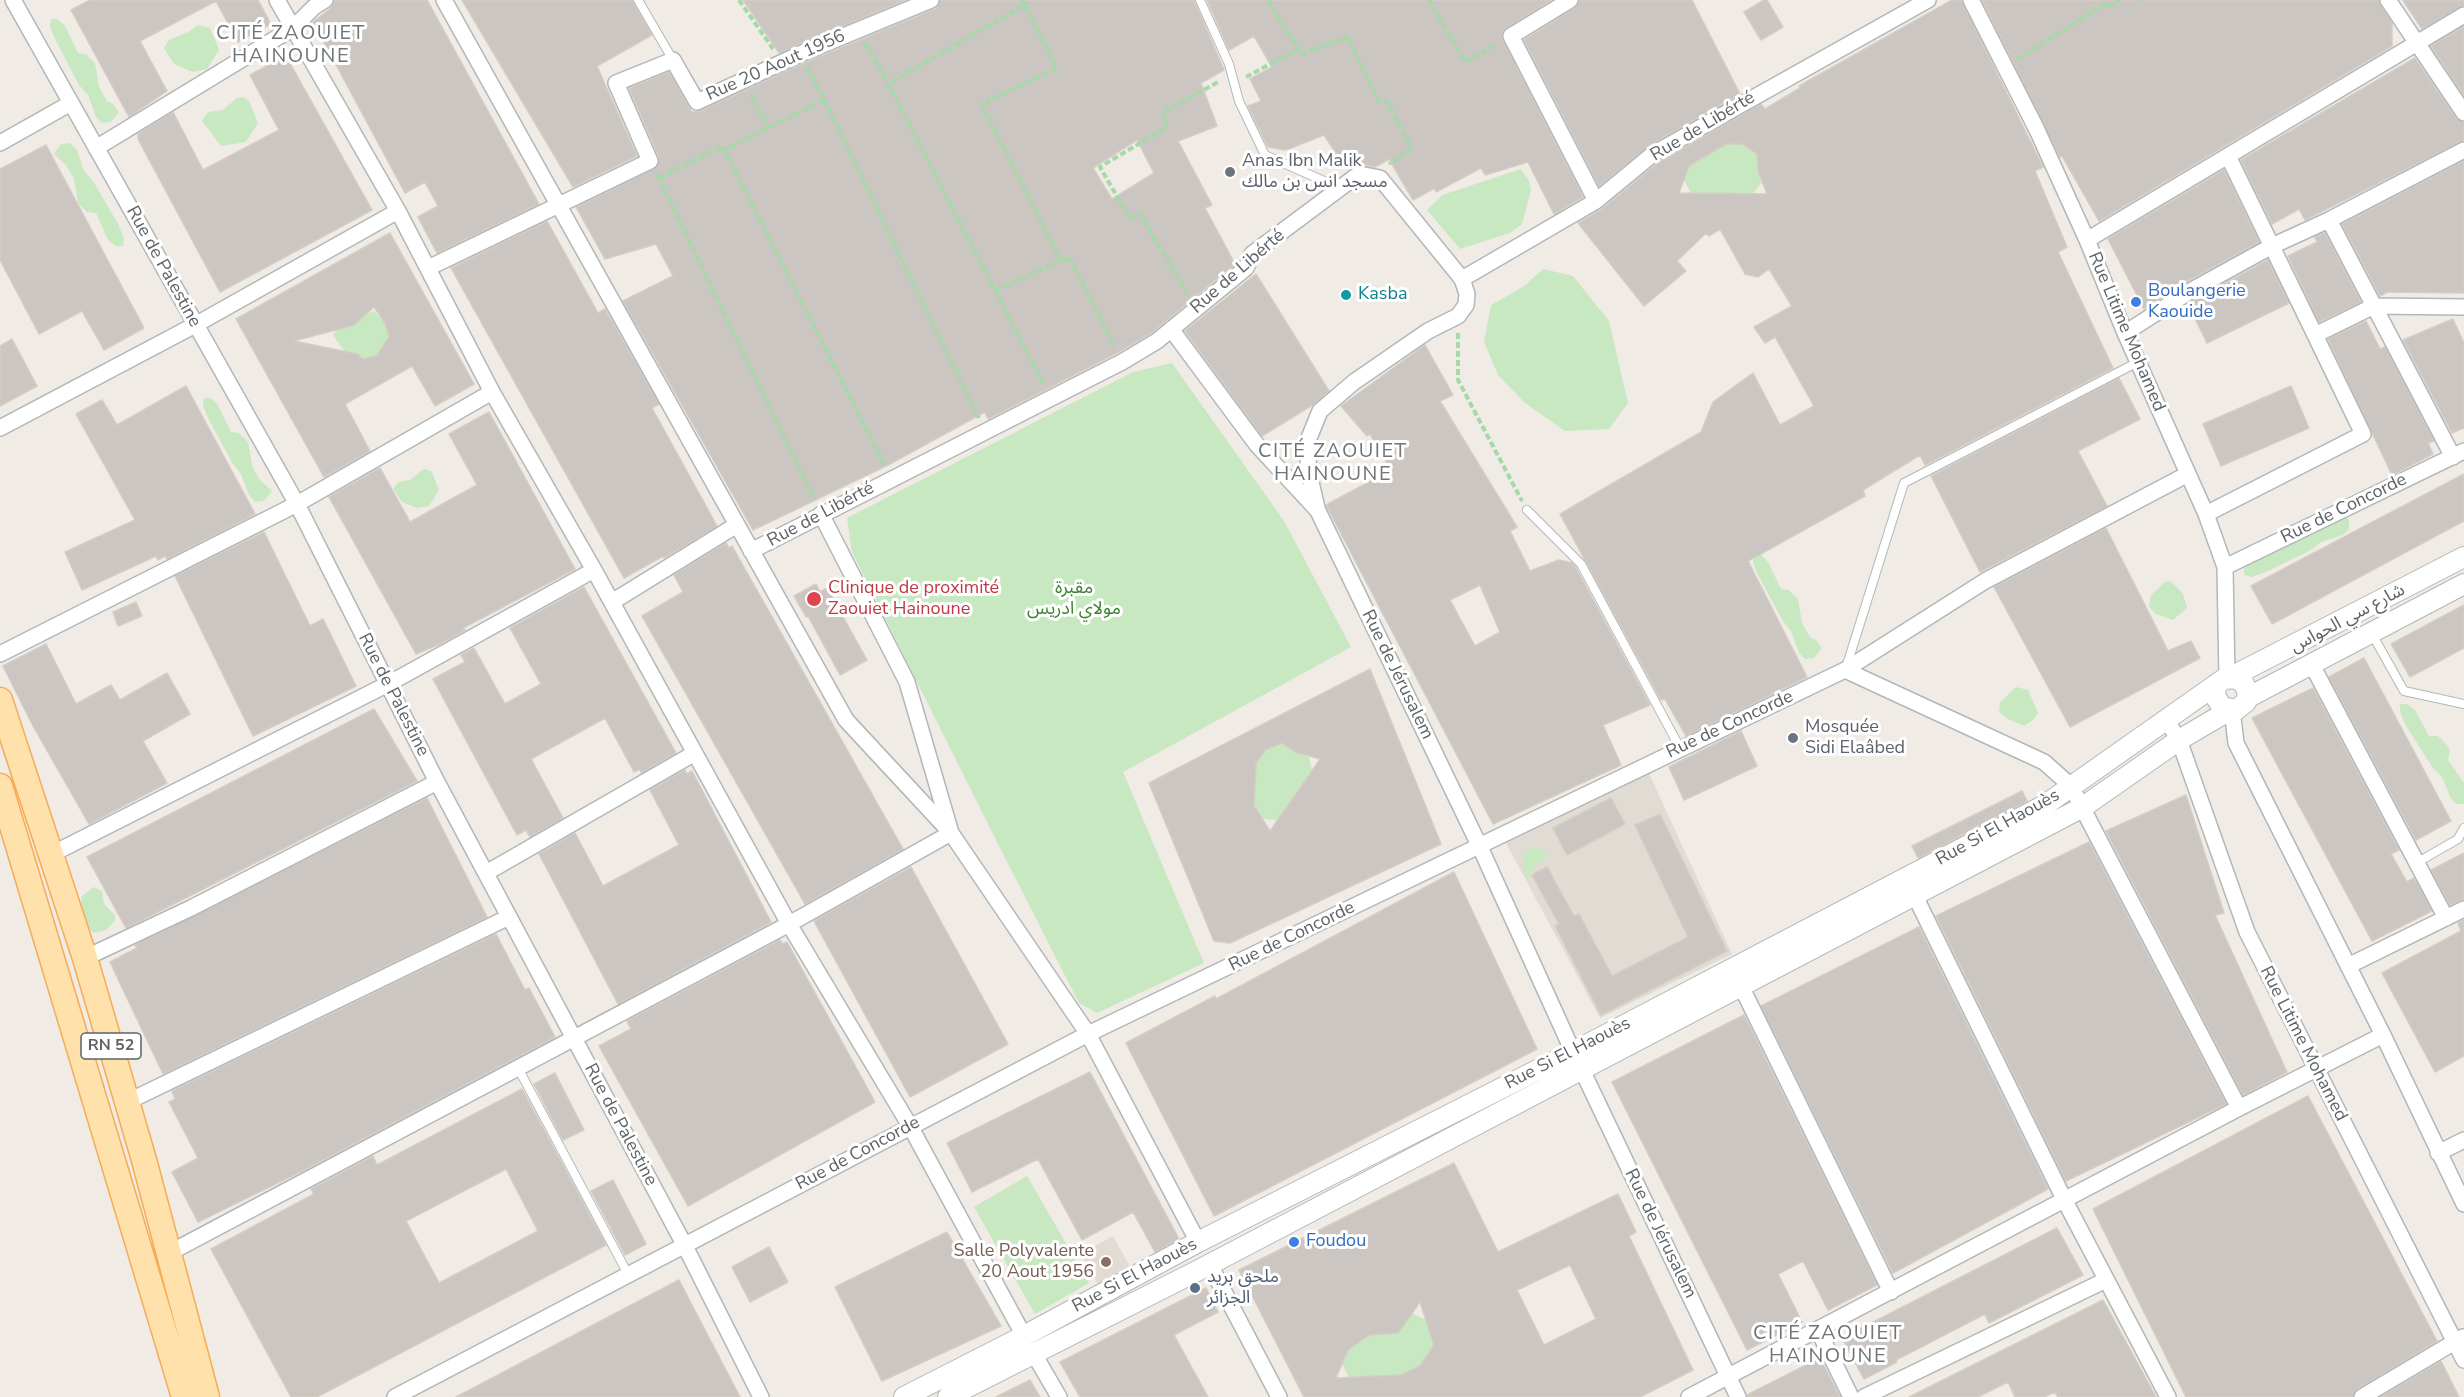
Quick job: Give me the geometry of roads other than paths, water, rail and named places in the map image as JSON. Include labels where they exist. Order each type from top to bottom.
[{"type":"main road","name":"RN 52","points":[[0,700],[85,958],[169,1253],[207,1397]]},
{"type":"main road","name":"RN 52","points":[[0,786],[184,1397]]},
{"type":"street","name":"Rue de Palestine","points":[[13,0],[297,504],[437,782],[685,1246],[761,1397]]},
{"type":"street","points":[[278,0],[398,211],[492,392],[612,602],[789,924],[910,1126],[1059,1397]]},
{"type":"street","points":[[96,148],[293,28],[314,7],[325,0]]},
{"type":"street","points":[[444,0],[735,526],[846,720],[951,832],[1089,1034],[1279,1397]]},
{"type":"street","name":"Rue 20 Aout 1956","points":[[673,60],[697,102],[800,54],[931,0]]},
{"type":"street","points":[[1570,0],[1511,36],[1596,201]]},
{"type":"street","name":"Rue de Libérté","points":[[751,551],[1122,362],[1157,341],[1246,268],[1252,254],[1359,174],[1380,178],[1462,279],[1596,201],[1653,154],[1928,0]]},
{"type":"street","name":"Rue Litime Mohamed","points":[[1971,0],[2037,130],[2206,514],[2224,567],[2225,680]]},
{"type":"street","points":[[2388,0],[2464,113]]},
{"type":"street","points":[[2087,240],[2464,15]]},
{"type":"street","points":[[428,268],[650,161],[616,83],[673,60]]},
{"type":"street","points":[[0,143],[71,103]]},
{"type":"street","points":[[2125,333],[2192,290],[2272,246],[2329,220],[2464,150]]},
{"type":"street","points":[[2206,514],[2363,434],[2228,156]]},
{"type":"street","points":[[0,428],[195,325],[398,211]]},
{"type":"street","points":[[2329,220],[2374,306],[2458,454]]},
{"type":"street","points":[[1317,511],[1308,469],[1309,438],[1320,411],[1354,382],[1428,331],[1458,316],[1466,305],[1467,294],[1462,279]]},
{"type":"street","points":[[2315,335],[2374,306],[2464,307]]},
{"type":"street","name":"Rue de Jérusalem","points":[[1172,329],[1257,445],[1317,511],[1480,847],[1573,1052]]},
{"type":"street","points":[[0,654],[297,504],[492,392]]},
{"type":"street","name":"Rue de Concorde","points":[[2224,567],[2458,454]]},
{"type":"street","name":"Rue de Concorde","points":[[395,1397],[1089,1034],[1845,670],[1984,581],[2188,474]]},
{"type":"street","points":[[821,514],[907,682],[951,832]]},
{"type":"street","points":[[612,602],[735,526]]},
{"type":"street","name":"شارع سي الحواس","points":[[2225,680],[2464,558]]},
{"type":"street","points":[[52,854],[388,684],[594,570]]},
{"type":"street","name":"شارع سي الحواس","points":[[2247,698],[2464,584]]},
{"type":"street","points":[[2312,665],[2446,918]]},
{"type":"street","points":[[1845,670],[2043,762],[2071,786],[2239,1108]]},
{"type":"street","points":[[2225,680],[2244,684],[2247,698],[2240,708],[2231,710],[2222,707],[2217,700],[2225,680]]},
{"type":"street","name":"Rue Si El Haouès","points":[[904,1397],[1024,1336],[1198,1242],[1573,1052],[2044,805],[2165,718],[2225,680]]},
{"type":"street","points":[[2231,710],[2236,743],[2384,1035],[2464,1204]]},
{"type":"street","name":"Rue Si El Haouès","points":[[948,1397],[1210,1264],[2083,807],[2179,740],[2231,710]]},
{"type":"street","name":"Rue Litime Mohamed","points":[[2165,718],[2179,740],[2247,932],[2316,1068],[2460,1339],[2464,1360]]},
{"type":"street","points":[[486,873],[695,753]]},
{"type":"street","points":[[85,958],[191,908],[437,782]]},
{"type":"street","points":[[169,1253],[789,924],[951,832]]},
{"type":"street","points":[[1915,896],[2065,1201],[2168,1397]]},
{"type":"street","points":[[2348,966],[2464,909]]},
{"type":"street","points":[[127,1102],[508,917]]},
{"type":"street","points":[[1741,986],[1891,1292]]},
{"type":"street","points":[[1689,1397],[2239,1108],[2384,1035]]},
{"type":"street","points":[[1573,1052],[1582,1070]]},
{"type":"street","name":"Rue de Jérusalem","points":[[1582,1070],[1738,1397]]},
{"type":"street","points":[[2439,1153],[2464,1140]]},
{"type":"street","points":[[1864,1397],[2106,1280]]},
{"type":"street","points":[[1818,1330],[1851,1397]]},
{"type":"street","points":[[2362,1397],[2460,1339]]},
{"type":"lane","points":[[638,0],[673,60]]},
{"type":"lane","points":[[1200,0],[1232,74],[1239,101],[1265,155],[1340,188]]},
{"type":"lane","points":[[1845,670],[1904,483],[2138,362]]},
{"type":"lane","points":[[1527,510],[1581,564],[1680,748]]},
{"type":"lane","points":[[2371,633],[2404,691],[2464,704]]},
{"type":"lane","points":[[2418,862],[2458,839],[2464,828]]},
{"type":"lane","points":[[518,1068],[628,1276]]},
{"type":"place","name":"Anas Ibn Malik مسجد انس بن مالك","points":[[1230,172]]},
{"type":"place","name":"Kasba","points":[[1346,295]]},
{"type":"place","name":"Boulangerie Kaouide","points":[[2136,302]]},
{"type":"place","name":"Clinique de proximité Zaouiet Hainoune","points":[[814,599]]},
{"type":"place","name":"Mosquée Sidi Elaâbed","points":[[1793,738]]},
{"type":"place","name":"Foudou","points":[[1294,1242]]},
{"type":"place","name":"Salle Polyvalente 20 Aout 1956","points":[[1106,1262]]},
{"type":"place","name":"ملحق بريد الجزائر","points":[[1195,1288]]},
{"type":"district","name":"CITÉ ZAOUIET HAINOUNE","points":[[291,46]]},
{"type":"district","name":"CITÉ ZAOUIET HAINOUNE","points":[[1333,464]]},
{"type":"district","name":"CITÉ ZAOUIET HAINOUNE","points":[[1828,1346]]},
{"type":"park label","name":"مقبرة مولاي ادريس","points":[[1074,599]]}]
